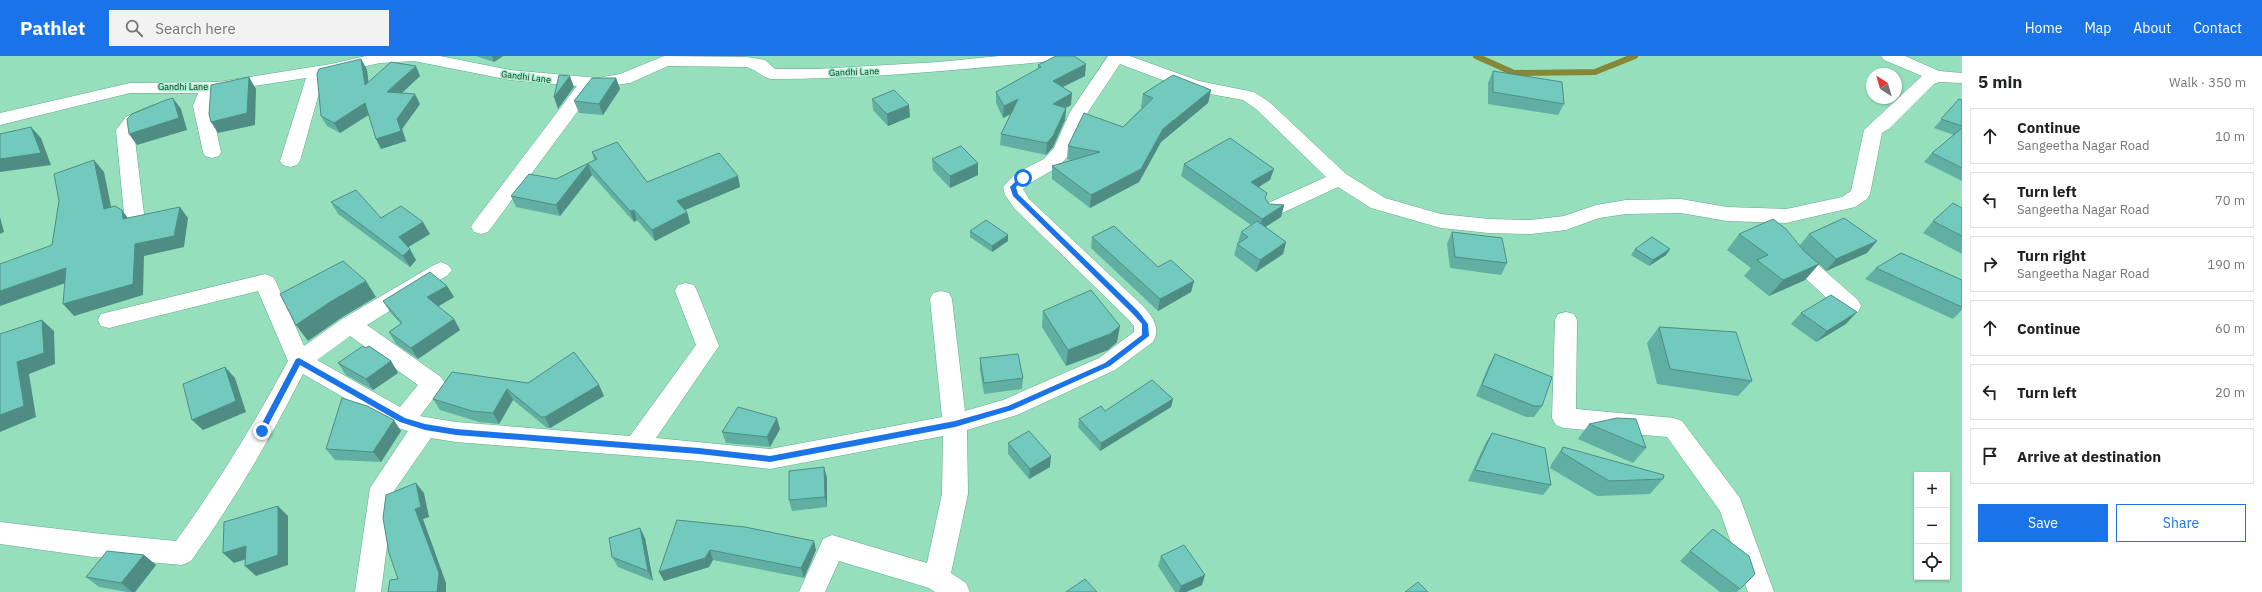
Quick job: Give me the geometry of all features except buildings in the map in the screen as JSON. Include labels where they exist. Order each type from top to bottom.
[{"type":"street","name":"Gandhi Lane","points":[[2,122],[130,88],[175,86],[209,87],[317,70],[380,58],[414,56],[510,75],[590,82],[616,82],[668,59],[746,62],[759,64],[771,74],[876,64],[1052,56]]},
{"type":"street","points":[[1890,56],[1936,76],[1962,78]]},
{"type":"street","points":[[109,320],[265,282],[299,361],[414,423],[456,432],[636,446],[770,459],[955,424],[1009,408],[1107,364],[1145,336],[1145,324],[1136,313],[1022,204],[1013,191],[1013,187],[1018,182],[1051,163],[1062,152],[1079,112],[1117,57],[1195,86],[1248,96],[1262,104],[1339,179],[1378,203],[1441,221],[1474,225],[1531,227],[1566,223],[1596,212],[1626,207],[1681,206],[1727,214],[1786,216],[1848,202],[1860,194],[1873,130],[1884,124],[1928,80],[1936,76]]},
{"type":"street","points":[[290,161],[317,70]]},
{"type":"street","points":[[481,227],[590,82]]},
{"type":"street","points":[[134,214],[125,130],[137,117],[172,103],[176,97],[175,86]]},
{"type":"street","points":[[209,87],[202,106],[212,152]]},
{"type":"street","points":[[1273,209],[1339,179]]},
{"type":"street","points":[[1762,215],[1799,261],[1850,306]]},
{"type":"street","points":[[0,533],[92,545],[182,553],[226,489],[262,431],[299,361],[350,325],[441,270]]},
{"type":"street","points":[[636,446],[708,346],[686,291]]},
{"type":"street","points":[[812,592],[832,547],[947,585],[954,494],[955,424],[941,299]]},
{"type":"street","points":[[1566,320],[1564,418],[1674,428],[1731,506],[1761,592]]},
{"type":"street","points":[[350,325],[433,383],[382,488],[368,592]]},
{"type":"waterway","points":[[1476,56],[1514,73],[1595,72],[1635,56]]},
{"type":"route","points":[[262,431],[299,361],[403,420],[425,427],[456,432],[699,451],[770,459],[955,424],[1009,408],[1107,364],[1128,351],[1145,336],[1145,324],[1136,313],[1022,204],[1015,195],[1013,187],[1023,178]]}]
